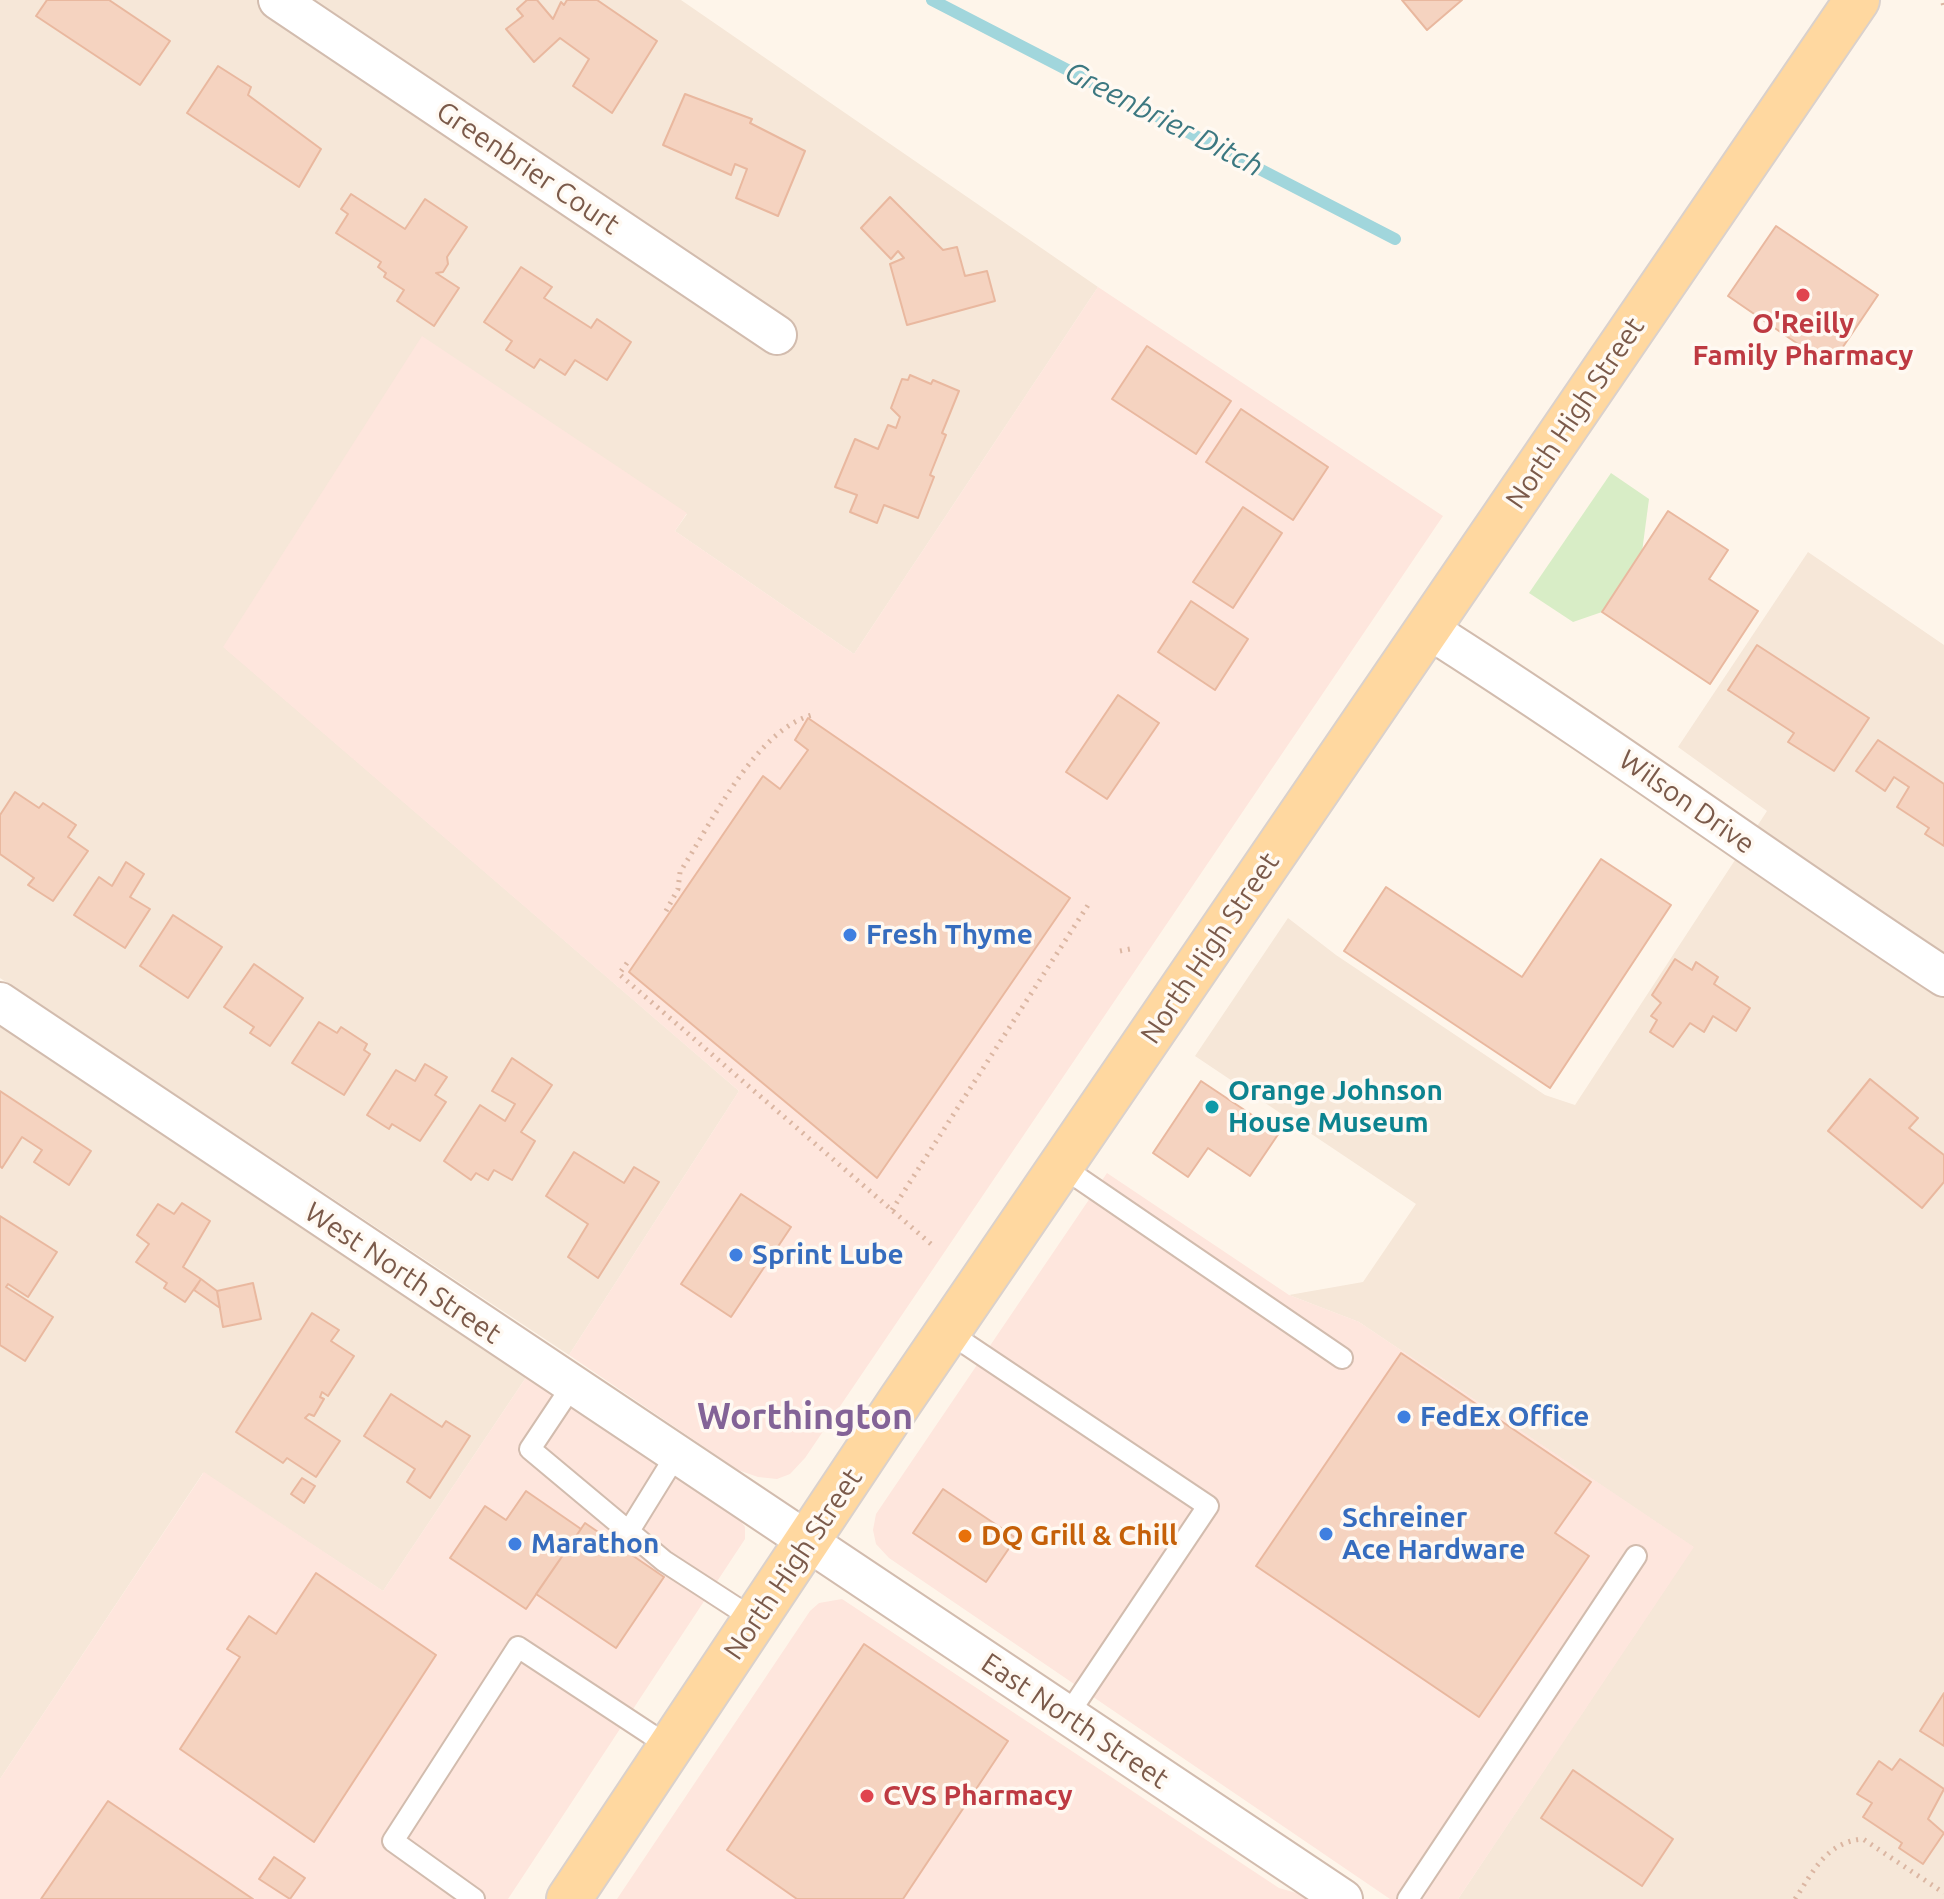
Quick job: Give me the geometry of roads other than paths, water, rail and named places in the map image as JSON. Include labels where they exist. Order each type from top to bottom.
[{"type":"main road","name":"North High Street","points":[[569,1899],[948,1332],[1857,0]]},
{"type":"street","name":"Greenbrier Court","points":[[278,0],[777,335]]},
{"type":"street","name":"Wilson Drive","points":[[1428,629],[1534,696],[1798,881],[1944,977]]},
{"type":"street","name":"West North Street","points":[[0,1002],[807,1542]]},
{"type":"street","name":"East North Street","points":[[807,1542],[1343,1899]]},
{"type":"lane","points":[[1061,1166],[1342,1358]]},
{"type":"lane","points":[[948,1332],[1208,1506],[1067,1716]]},
{"type":"lane","points":[[572,1386],[530,1449],[664,1561],[755,1620]]},
{"type":"lane","points":[[629,1531],[676,1455]]},
{"type":"lane","points":[[1408,1899],[1636,1556]]},
{"type":"lane","points":[[474,1899],[393,1841],[518,1647],[670,1747]]},
{"type":"waterway","name":"Greenbrier Ditch","points":[[932,0],[1395,239]]},
{"type":"place","name":"O'Reilly Family Pharmacy","points":[[1803,295]]},
{"type":"place","name":"Fresh Thyme","points":[[850,935]]},
{"type":"place","name":"Orange Johnson House Museum","points":[[1212,1107]]},
{"type":"place","name":"Sprint Lube","points":[[736,1255]]},
{"type":"place","name":"FedEx Office","points":[[1404,1417]]},
{"type":"place","name":"Schreiner Ace Hardware","points":[[1326,1534]]},
{"type":"place","name":"DQ Grill & Chill","points":[[965,1536]]},
{"type":"place","name":"Marathon","points":[[515,1544]]},
{"type":"place","name":"CVS Pharmacy","points":[[867,1796]]},
{"type":"district","name":"Worthington","points":[[805,1417]]}]
